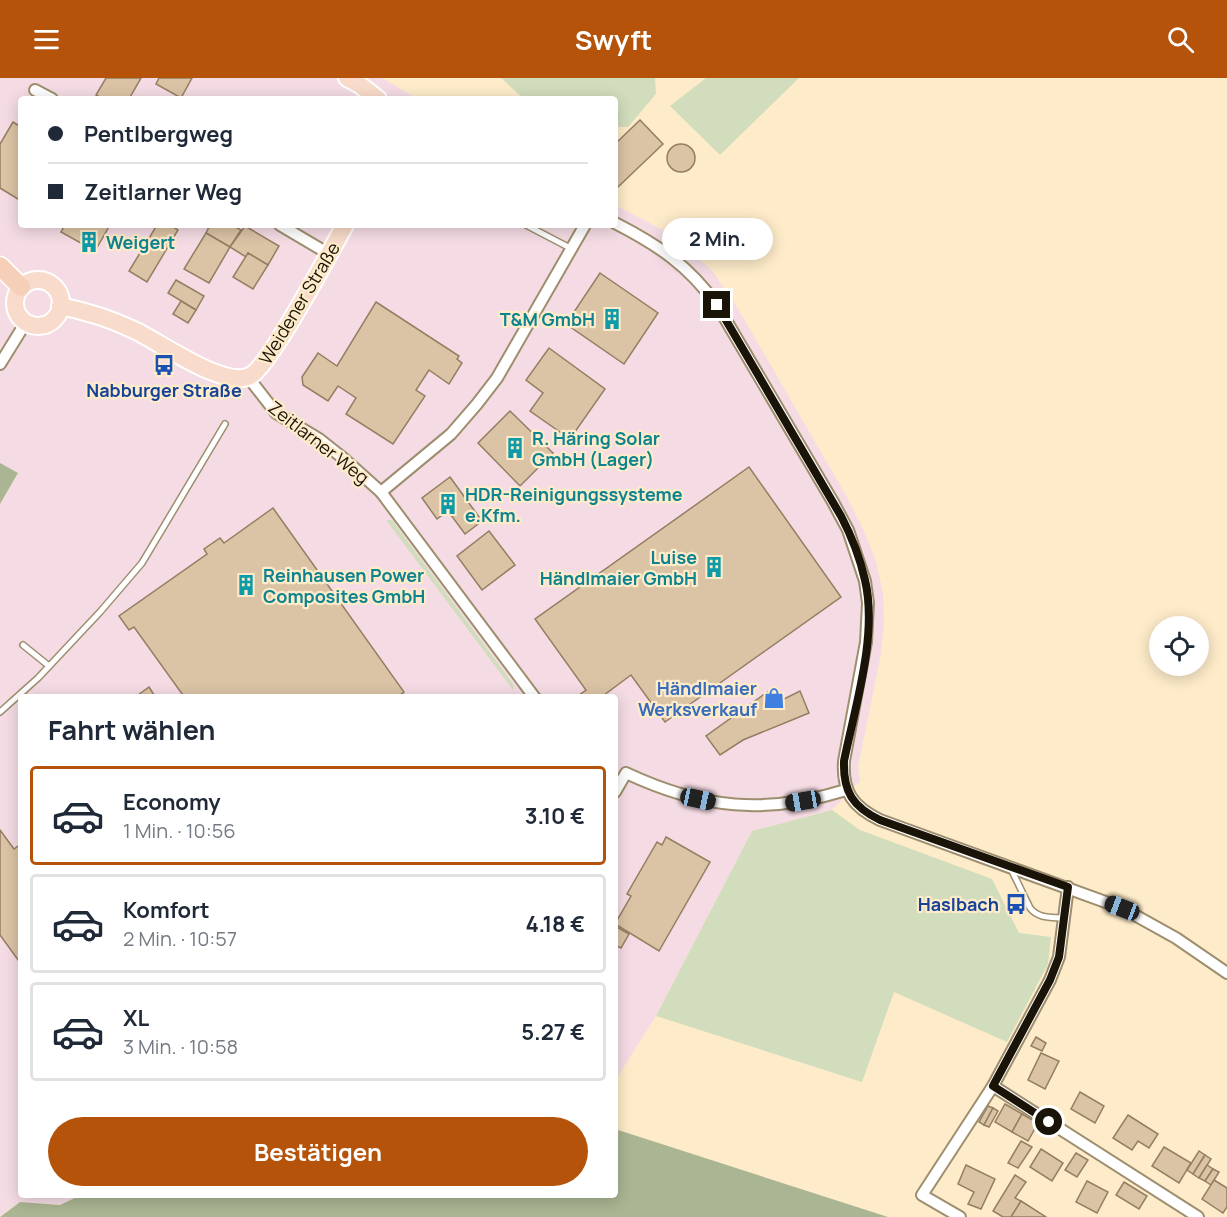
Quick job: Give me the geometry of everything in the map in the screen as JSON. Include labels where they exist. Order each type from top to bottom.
[{"type":"highway","points":[[0,266],[21,287]]},
{"type":"main road","points":[[346,78],[374,96]]},
{"type":"main road","name":"Weidener Straße","points":[[248,377],[258,370],[280,338],[343,228]]},
{"type":"main road","points":[[35,280],[49,283],[58,292],[60,306],[59,312],[50,322],[38,326],[26,322],[16,311],[15,297],[21,287],[35,280]]},
{"type":"main road","points":[[60,306],[90,313],[133,329],[209,371],[232,378],[248,377]]},
{"type":"street","points":[[35,90],[46,96]]},
{"type":"street","points":[[618,225],[672,256],[706,289],[848,530],[865,580],[868,624],[864,664],[844,761],[843,776],[846,790],[855,804],[880,820],[1122,908],[1176,938],[1227,973]]},
{"type":"street","points":[[285,228],[329,254]]},
{"type":"street","points":[[381,492],[451,434],[497,378],[583,228]]},
{"type":"street","points":[[0,364],[26,322]]},
{"type":"street","name":"Zeitlarner Weg","points":[[248,377],[276,413],[344,458],[381,492],[532,694]]},
{"type":"street","points":[[618,787],[626,773],[680,795],[716,803],[751,806],[788,804],[846,790]]},
{"type":"street","points":[[960,1217],[922,1196],[993,1086],[1050,980],[1059,957],[1068,887]]},
{"type":"street","points":[[993,1086],[1198,1217]]},
{"type":"lane","points":[[532,228],[572,249]]},
{"type":"lane","points":[[19,694],[100,612],[142,563],[225,424]]},
{"type":"lane","points":[[23,645],[49,666]]},
{"type":"lane","points":[[0,712],[18,695]]},
{"type":"lane","points":[[1010,866],[1035,914],[1065,918]]},
{"type":"shaded area","points":[[0,78],[382,78],[413,96],[18,96],[18,228],[618,228],[618,207],[661,229],[688,248],[713,272],[734,302],[847,497],[876,562],[883,593],[884,626],[880,659],[858,767],[860,781],[832,810],[752,831],[656,1016],[618,1076],[618,694],[18,694],[18,1198],[75,1198],[60,1205],[20,1202],[0,1216],[0,504],[18,474],[0,463]]},
{"type":"green space","points":[[501,78],[655,78],[656,94],[628,127],[618,127],[618,96],[521,96]]},
{"type":"green space","points":[[706,78],[799,78],[720,155],[670,106]]},
{"type":"green space","points":[[0,463],[18,473],[0,504]]},
{"type":"green space","points":[[386,520],[392,520],[514,685],[513,690]]},
{"type":"green space","points":[[832,810],[860,830],[992,879],[1019,933],[1051,937],[1048,964],[1007,1042],[894,992],[862,1082],[656,1016],[752,831]]},
{"type":"green space","points":[[618,1130],[888,1217],[0,1217],[20,1202],[60,1205],[75,1198],[618,1198]]},
{"type":"building","points":[[106,78],[141,78],[131,96],[96,95]]},
{"type":"building","points":[[159,78],[192,78],[182,96],[177,96],[156,84]]},
{"type":"building","points":[[640,120],[663,144],[618,187],[618,141]]},
{"type":"building","points":[[13,122],[18,125],[18,199],[0,188],[0,144]]},
{"type":"building","points":[[681,144],[691,148],[695,158],[691,168],[681,172],[671,168],[667,158],[671,148]]},
{"type":"building","name":"Weigert","points":[[63,228],[108,228],[95,251],[61,232]]},
{"type":"building","points":[[155,228],[178,230],[147,282],[129,271]]},
{"type":"building","points":[[208,228],[241,230],[230,247],[206,233]]},
{"type":"building","points":[[244,228],[248,228],[279,246],[268,265],[248,253],[246,257],[230,247]]},
{"type":"building","points":[[206,233],[230,247],[209,283],[184,269]]},
{"type":"building","points":[[248,253],[268,265],[253,289],[233,277]]},
{"type":"building","name":"T&M GmbH","points":[[600,273],[658,313],[624,364],[566,324]]},
{"type":"building","points":[[176,280],[204,296],[196,310],[168,293]]},
{"type":"building","points":[[181,301],[196,310],[188,323],[173,314]]},
{"type":"building","points":[[376,302],[459,356],[457,359],[462,363],[449,384],[429,370],[416,390],[425,396],[393,444],[346,414],[356,398],[338,386],[328,401],[303,385],[302,377],[318,353],[337,366]]},
{"type":"building","points":[[549,348],[605,389],[570,439],[530,411],[543,393],[526,380]]},
{"type":"building","name":"R. Häring Solar GmbH (Lager)","points":[[510,411],[553,453],[520,486],[478,443]]},
{"type":"building","name":"Luise Händlmaier GmbH","points":[[749,467],[841,597],[665,722],[631,675],[605,694],[580,694],[586,690],[535,619]]},
{"type":"building","name":"HDR-Reinigungssysteme e.Kfm.","points":[[450,477],[482,521],[465,534],[448,511],[437,519],[422,498]]},
{"type":"building","name":"Reinhausen Power Composites GmbH","points":[[273,508],[404,692],[401,694],[182,694],[134,627],[129,630],[119,616],[207,554],[204,549],[220,538],[224,543]]},
{"type":"building","points":[[489,531],[515,565],[482,590],[457,556]]},
{"type":"building","points":[[149,687],[153,694],[139,694]]},
{"type":"building","points":[[773,688],[782,700],[800,691],[809,713],[743,740],[720,755],[706,736]]},
{"type":"building","points":[[0,830],[14,849],[18,846],[18,960],[0,935]]},
{"type":"building","points":[[666,837],[710,862],[659,951],[618,926],[618,919],[631,896],[627,894],[657,842],[662,845]]},
{"type":"building","points":[[618,928],[629,934],[621,948],[618,946]]},
{"type":"building","points":[[1036,1037],[1046,1043],[1042,1051],[1031,1046]]},
{"type":"building","points":[[1041,1053],[1059,1061],[1045,1089],[1028,1080]]},
{"type":"building","points":[[1080,1092],[1104,1106],[1095,1123],[1071,1109]]},
{"type":"building","points":[[1005,1104],[1022,1114],[1012,1132],[995,1122]]},
{"type":"building","points":[[988,1106],[993,1108],[984,1125],[979,1122]]},
{"type":"building","points":[[993,1108],[998,1111],[989,1127],[984,1125]]},
{"type":"building","points":[[1022,1114],[1038,1123],[1028,1141],[1012,1132]]},
{"type":"building","points":[[1128,1115],[1158,1134],[1149,1148],[1138,1141],[1132,1150],[1113,1138]]},
{"type":"building","points":[[1021,1141],[1032,1147],[1018,1168],[1008,1163]]},
{"type":"building","points":[[1164,1147],[1191,1163],[1179,1183],[1152,1166]]},
{"type":"building","points":[[1041,1149],[1063,1163],[1052,1181],[1030,1167]]},
{"type":"building","points":[[1199,1151],[1205,1155],[1193,1174],[1187,1170]]},
{"type":"building","points":[[1076,1153],[1088,1160],[1077,1177],[1065,1170]]},
{"type":"building","points":[[1205,1155],[1211,1159],[1199,1178],[1193,1174]]},
{"type":"building","points":[[966,1165],[995,1179],[981,1209],[968,1204],[974,1192],[958,1184]]},
{"type":"building","points":[[1207,1165],[1213,1169],[1205,1181],[1199,1178]]},
{"type":"building","points":[[1213,1169],[1219,1172],[1211,1185],[1205,1181]]},
{"type":"building","points":[[1015,1175],[1026,1182],[1015,1198],[1021,1201],[1011,1217],[1003,1217],[993,1211]]},
{"type":"building","points":[[1214,1180],[1227,1188],[1227,1207],[1223,1213],[1202,1199]]},
{"type":"building","points":[[1087,1181],[1108,1192],[1097,1213],[1076,1202]]},
{"type":"building","points":[[1124,1182],[1147,1196],[1139,1209],[1116,1195]]},
{"type":"building","points":[[1021,1201],[1046,1217],[1011,1217]]},
{"type":"place","name":"Weigert","points":[[89,242]]},
{"type":"place","name":"T&M GmbH","points":[[612,319]]},
{"type":"place","name":"Nabburger Straße","points":[[164,365]]},
{"type":"place","name":"R. Häring Solar GmbH (Lager)","points":[[515,448]]},
{"type":"place","name":"HDR-Reinigungssysteme e.Kfm.","points":[[448,504]]},
{"type":"place","name":"Luise Händlmaier GmbH","points":[[714,567]]},
{"type":"place","name":"Reinhausen Power Composites GmbH","points":[[246,585]]},
{"type":"place","name":"Händlmaier Werksverkauf","points":[[774,698]]},
{"type":"place","name":"Haslbach","points":[[1016,904]]},
{"type":"route","points":[[717,305],[841,516],[858,556],[865,580],[868,624],[864,664],[844,761],[843,776],[846,790],[855,804],[880,820],[1068,887],[1059,957],[1050,980],[993,1086],[1049,1122]]}]
